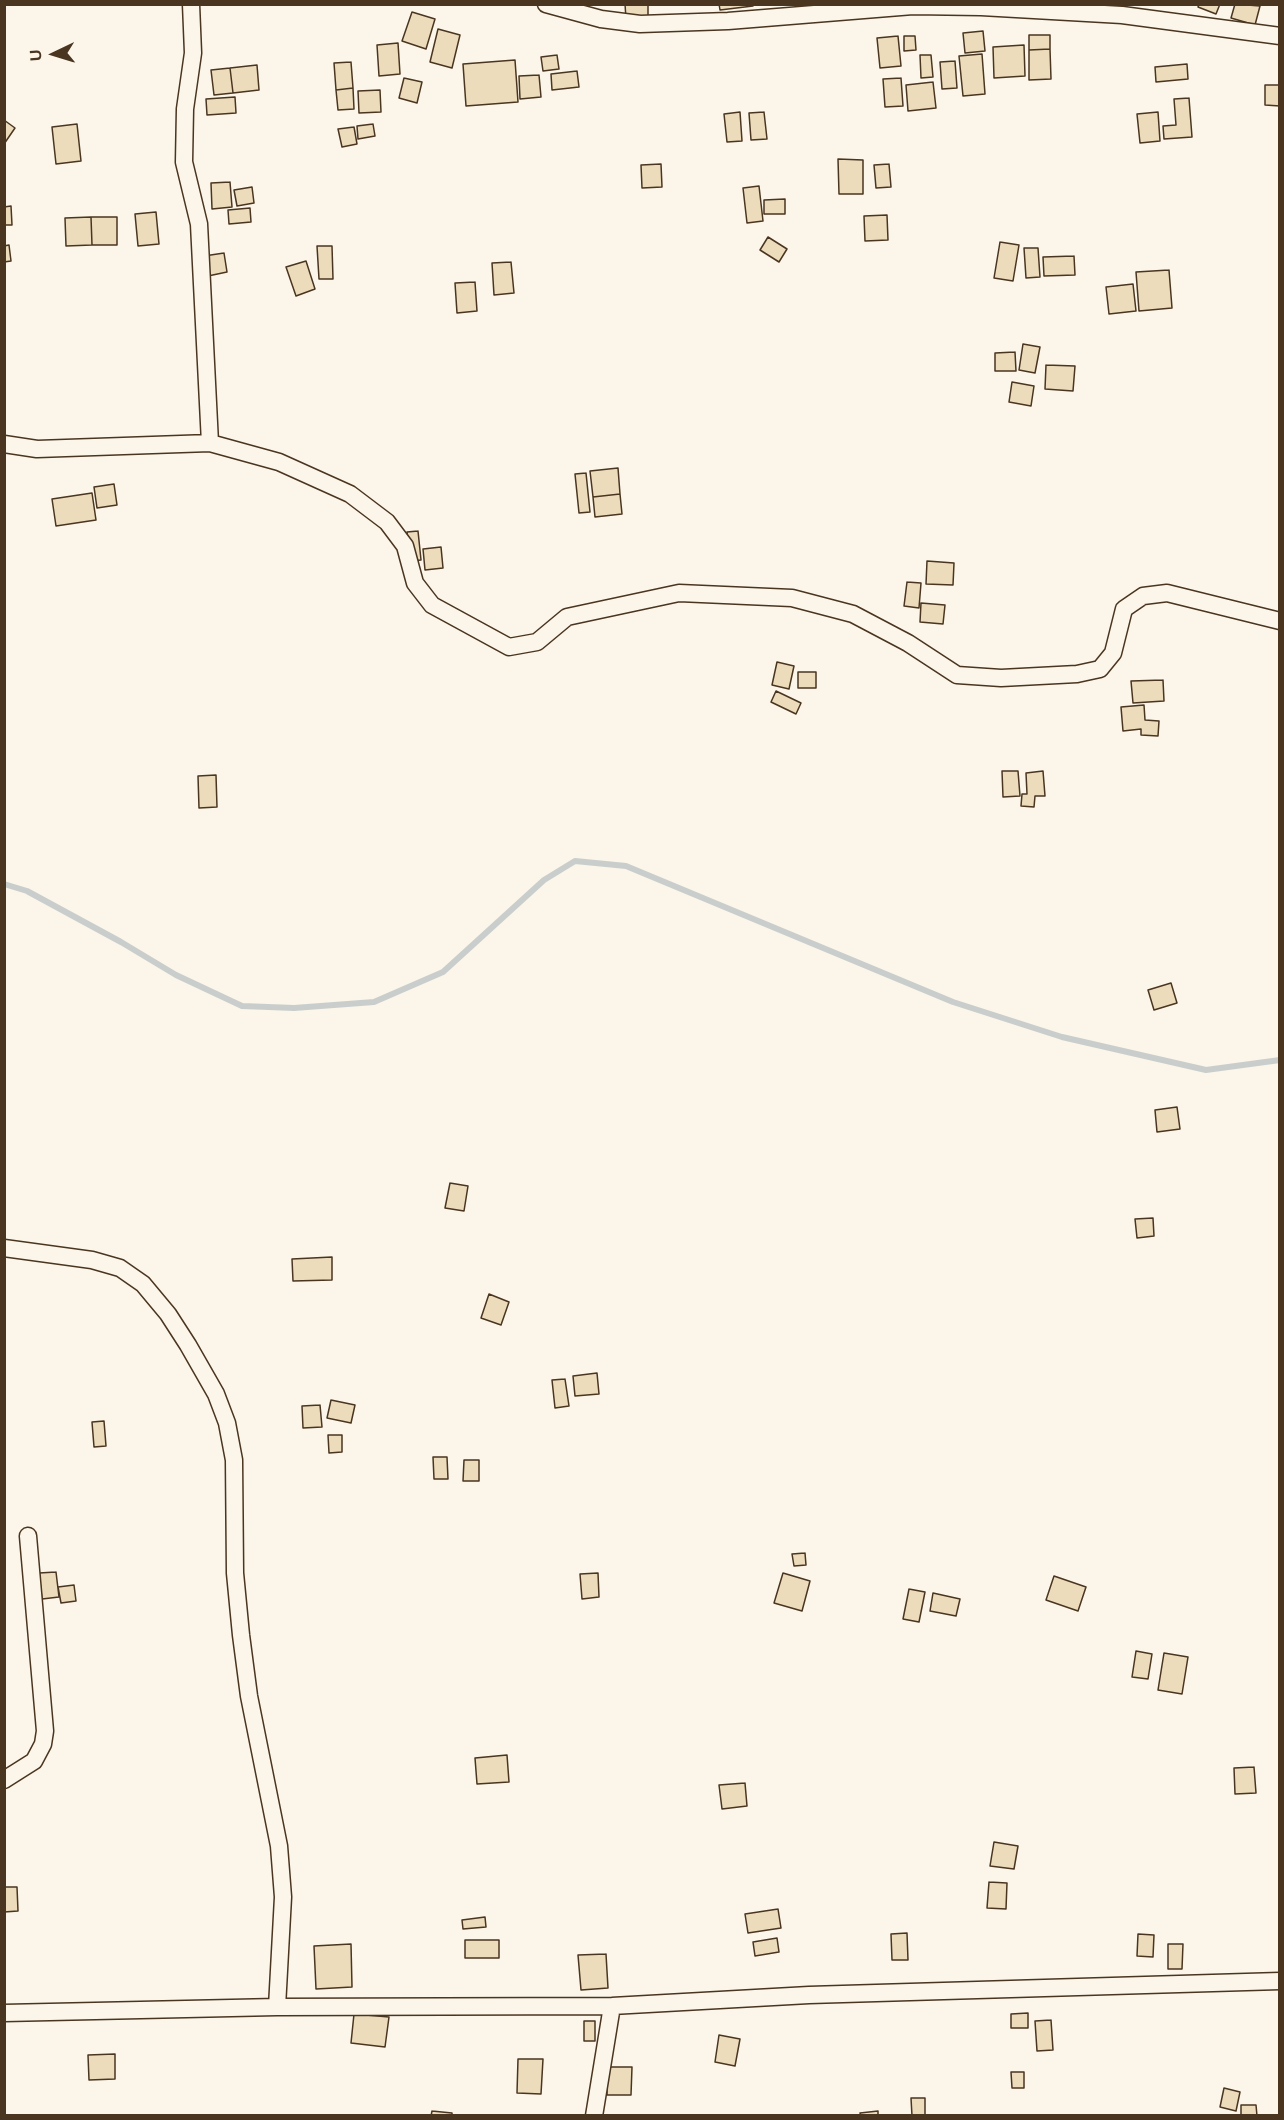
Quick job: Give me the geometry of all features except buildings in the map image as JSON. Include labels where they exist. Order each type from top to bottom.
[{"type":"street","points":[[191,4],[193,52],[185,109],[184,162],[199,224],[210,443]]},
{"type":"street","points":[[546,4],[601,19],[640,24],[728,21],[913,6],[981,7],[1122,15],[1280,36]]},
{"type":"street","points":[[4,444],[37,449],[210,443],[279,462],[350,494],[387,522],[405,546],[415,583],[432,605],[508,647],[537,642],[567,617],[679,593],[792,598],[853,614],[908,643],[957,675],[1000,678],[1077,674],[1100,669],[1113,653],[1125,609],[1143,596],[1167,593],[1280,621]]},
{"type":"street","points":[[4,1248],[92,1260],[120,1268],[143,1284],[168,1314],[188,1345],[216,1394],[227,1423],[234,1460],[236,1573],[241,1635],[249,1696],[279,1846],[283,1897],[277,2007]]},
{"type":"street","points":[[4,1780],[34,1761],[43,1744],[45,1731],[28,1536]]},
{"type":"street","points":[[4,2013],[277,2007],[612,2006],[866,1993],[1280,1981]]},
{"type":"street","points":[[594,2115],[612,2006]]},
{"type":"waterway","points":[[4,884],[27,891],[176,975],[242,1006],[294,1008],[374,1002],[443,972],[544,880],[575,861],[626,866],[953,1002],[1062,1037],[1206,1070],[1280,1060]]}]
